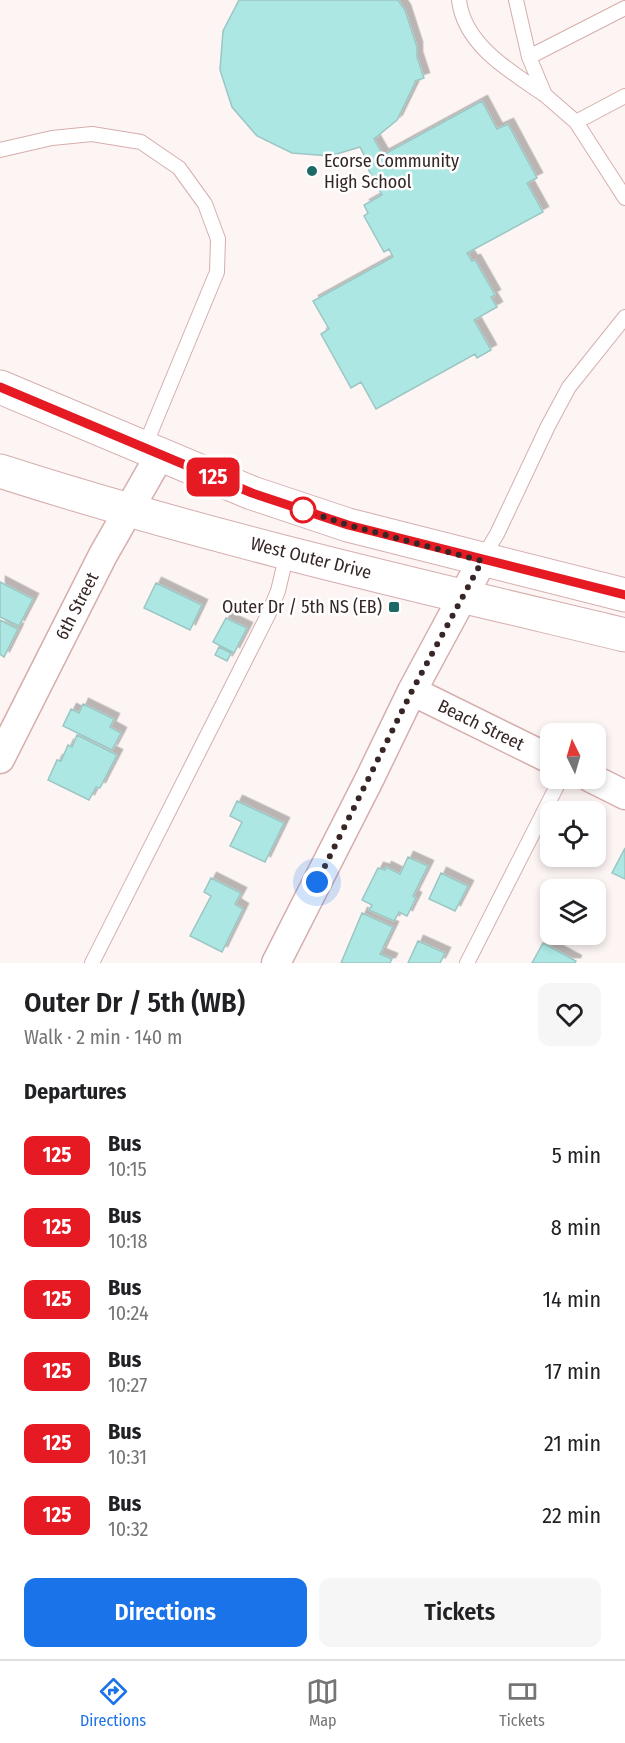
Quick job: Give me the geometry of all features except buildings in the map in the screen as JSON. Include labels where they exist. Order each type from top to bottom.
[{"type":"main road","points":[[0,387],[252,493],[348,525],[625,596]]},
{"type":"main road","name":"West Outer Drive","points":[[0,471],[128,511],[287,553],[625,635]]},
{"type":"street","name":"6th Street","points":[[0,759],[103,555],[128,511],[152,452]]},
{"type":"street","points":[[276,963],[412,691],[482,561]]},
{"type":"street","name":"Beach Street","points":[[412,691],[540,754]]},
{"type":"street","points":[[606,786],[625,795]]},
{"type":"lane","points":[[459,0],[460,9],[476,39],[502,66],[545,95],[576,122],[621,180],[625,198]]},
{"type":"lane","points":[[516,0],[529,57],[545,95]]},
{"type":"lane","points":[[529,57],[625,8]]},
{"type":"lane","points":[[576,122],[625,96]]},
{"type":"lane","points":[[0,150],[52,138],[93,134],[141,142],[179,168],[205,204],[218,239],[217,272],[152,452]]},
{"type":"lane","points":[[482,561],[569,387],[625,316]]},
{"type":"lane","points":[[92,963],[268,615],[278,591],[287,553]]},
{"type":"lane","points":[[467,963],[555,789]]},
{"type":"bus line","name":"125","points":[[0,387],[252,493],[348,525],[482,561],[625,595]]},
{"type":"place","name":"Ecorse Community High School","points":[[312,171]]},
{"type":"place","name":"Outer Dr / 5th NS (EB)","points":[[394,607]]},
{"type":"route","points":[[303,510],[348,525],[482,561],[412,691],[317,882]]}]
